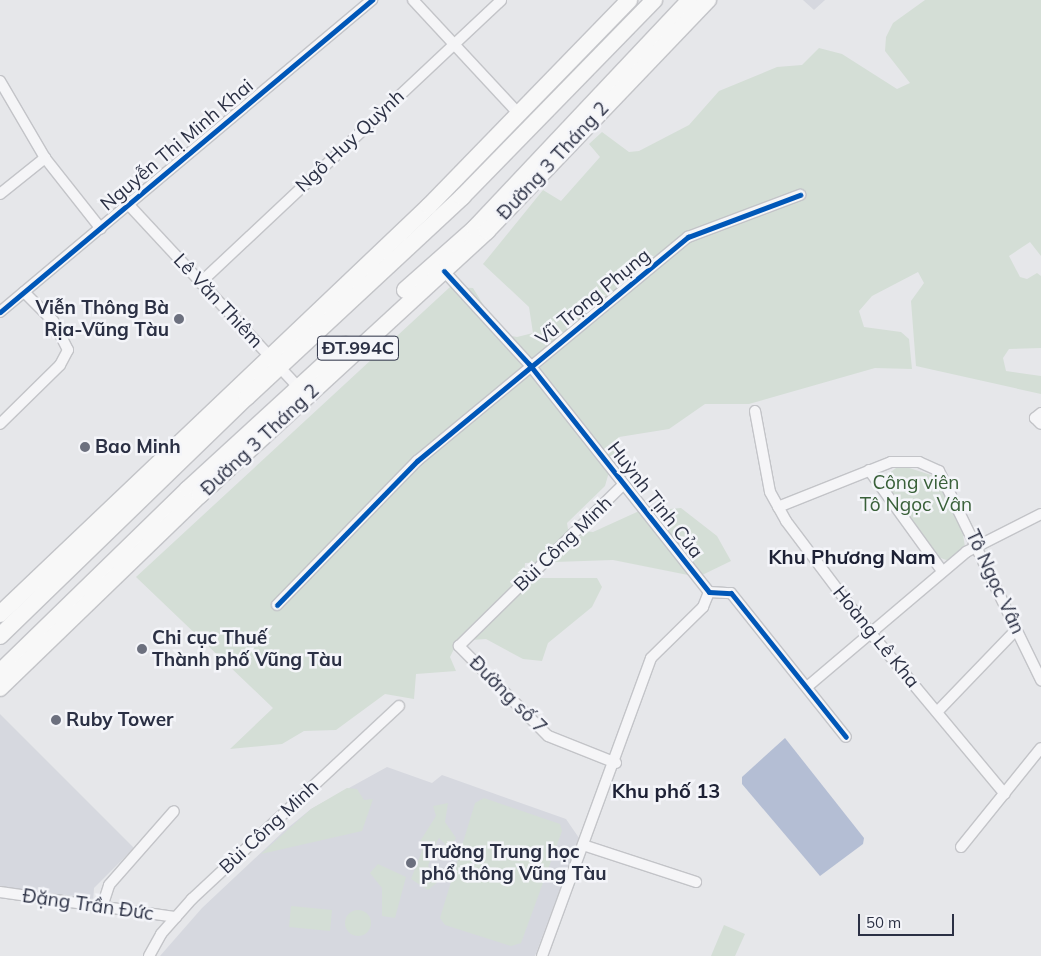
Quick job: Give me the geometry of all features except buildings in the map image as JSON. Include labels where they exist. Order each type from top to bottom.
[{"type":"main road","name":"Đường 3 Tháng 2","points":[[409,236],[518,113],[629,0]]},
{"type":"main road","name":"Đường 3 Tháng 2","points":[[0,614],[409,236],[654,0]]},
{"type":"main road","name":"Đường 3 Tháng 2","points":[[437,272],[475,228],[690,0]]},
{"type":"main road","name":"Đường 3 Tháng 2","points":[[0,672],[303,392],[437,272],[708,0]]},
{"type":"main road","name":"Đường 3 Tháng 2","points":[[0,636],[274,361]]},
{"type":"main road","name":"Đường 3 Tháng 2","points":[[0,688],[303,392]]},
{"type":"street","name":"Nguyễn Thị Minh Khai","points":[[0,312],[372,0]]},
{"type":"street","points":[[414,0],[455,42],[518,113]]},
{"type":"street","name":"Ngô Huy Quỳnh","points":[[200,283],[501,0]]},
{"type":"street","points":[[0,81],[45,158],[101,228]]},
{"type":"street","points":[[0,194],[45,158]]},
{"type":"street","name":"Vũ Trọng Phụng","points":[[277,605],[416,461],[688,237],[800,194]]},
{"type":"street","name":"Lê Văn Thiêm","points":[[129,205],[303,392]]},
{"type":"street","name":"Huỳnh Tịnh Của","points":[[437,272],[531,367],[709,592]]},
{"type":"street","points":[[0,424],[60,365],[68,350],[53,321],[24,292]]},
{"type":"street","name":"Hoàng Lê Kha","points":[[755,410],[768,483],[778,507],[869,631],[1005,794]]},
{"type":"street","name":"Tô Ngọc Vân","points":[[778,507],[869,470],[901,460],[939,472],[978,544],[1016,630],[1041,680]]},
{"type":"street","points":[[869,470],[942,571]]},
{"type":"street","name":"Bùi Công Minh","points":[[459,646],[624,485]]},
{"type":"street","points":[[806,687],[869,631],[978,544],[1041,514]]},
{"type":"street","points":[[542,956],[616,763],[650,658],[703,607],[709,592],[731,594],[846,737]]},
{"type":"street","points":[[937,712],[1016,630]]},
{"type":"street","name":"Đường số 7","points":[[459,646],[548,736],[616,763]]},
{"type":"street","name":"Bùi Công Minh","points":[[149,956],[176,917],[399,706]]},
{"type":"street","points":[[961,847],[1041,748]]},
{"type":"street","points":[[102,907],[109,885],[174,811]]},
{"type":"street","points":[[583,845],[696,882]]},
{"type":"street","name":"Đặng Trần Đức","points":[[0,892],[176,917]]},
{"type":"shaded area","points":[[803,0],[825,0],[814,10]]},
{"type":"shaded area","points":[[0,714],[134,848],[94,888],[93,902],[0,888]]},
{"type":"shaded area","name":"Trường Trung học phổ thông Vũng Tàu","points":[[387,767],[432,783],[442,775],[566,819],[579,838],[535,956],[160,956],[202,908],[284,831],[311,809]]},
{"type":"green space","points":[[925,0],[1041,0],[1041,256],[1030,242],[1009,256],[1020,277],[1027,279],[1037,273],[1041,276],[1041,348],[1009,349],[1003,358],[1006,371],[1041,376],[1041,394],[916,366],[911,301],[924,283],[918,272],[872,296],[859,311],[864,327],[901,332],[909,339],[912,369],[875,368],[749,404],[705,404],[669,429],[619,437],[605,486],[567,523],[568,529],[593,532],[637,512],[681,508],[717,536],[731,561],[698,577],[613,560],[525,563],[524,578],[597,578],[602,587],[592,607],[548,643],[542,661],[523,659],[486,639],[471,640],[455,647],[450,657],[456,671],[416,674],[414,699],[385,694],[336,730],[304,731],[282,744],[230,749],[273,708],[136,577],[450,287],[473,288],[501,334],[517,337],[533,333],[529,307],[483,264],[543,190],[561,201],[600,157],[589,144],[602,132],[629,152],[639,151],[689,125],[719,91],[777,67],[802,65],[819,48],[842,54],[897,89],[910,83],[885,51],[886,37],[893,23]]},
{"type":"green space","name":"Công viên Tô Ngọc Vân","points":[[900,465],[934,476],[961,523],[965,547],[949,561],[938,557],[885,492],[883,478]]},
{"type":"green space","points":[[347,788],[357,789],[364,800],[373,799],[362,831],[261,854],[311,809]]},
{"type":"green space","points":[[484,798],[560,824],[562,831],[521,943],[511,946],[445,925],[440,918],[475,803]]},
{"type":"green space","points":[[448,803],[445,822],[456,838],[444,861],[438,855],[445,844],[439,838],[437,841],[428,866],[440,880],[428,890],[411,879],[422,851],[419,843],[436,816],[433,806]]},
{"type":"green space","points":[[378,864],[406,877],[395,918],[382,916],[382,888],[370,873]]},
{"type":"green space","points":[[291,906],[332,910],[330,931],[289,927]]},
{"type":"green space","points":[[358,910],[367,914],[371,923],[367,932],[358,936],[349,932],[345,923],[349,914]]},
{"type":"green space","points":[[724,925],[745,934],[735,956],[711,956]]},
{"type":"water","points":[[785,738],[864,838],[863,844],[820,876],[742,784],[742,777]]},
{"type":"cycle path","points":[[0,312],[372,0]]},
{"type":"cycle path","points":[[277,605],[417,461],[688,237],[800,195]]},
{"type":"cycle path","points":[[444,271],[529,364],[709,592],[731,593],[846,737]]},
{"type":"place","name":"Viễn Thông Bà Rịa-Vũng Tàu","points":[[179,319]]},
{"type":"place","name":"Bao Minh","points":[[85,447]]},
{"type":"place","name":"Chi cục Thuế Thành phố Vũng Tàu","points":[[142,649]]},
{"type":"place","name":"Ruby Tower","points":[[56,720]]},
{"type":"place","name":"Trường Trung học phổ thông Vũng Tàu","points":[[411,863]]},
{"type":"district","name":"Khu Phương Nam","points":[[852,556]]},
{"type":"district","name":"Khu phố 13","points":[[666,790]]}]
